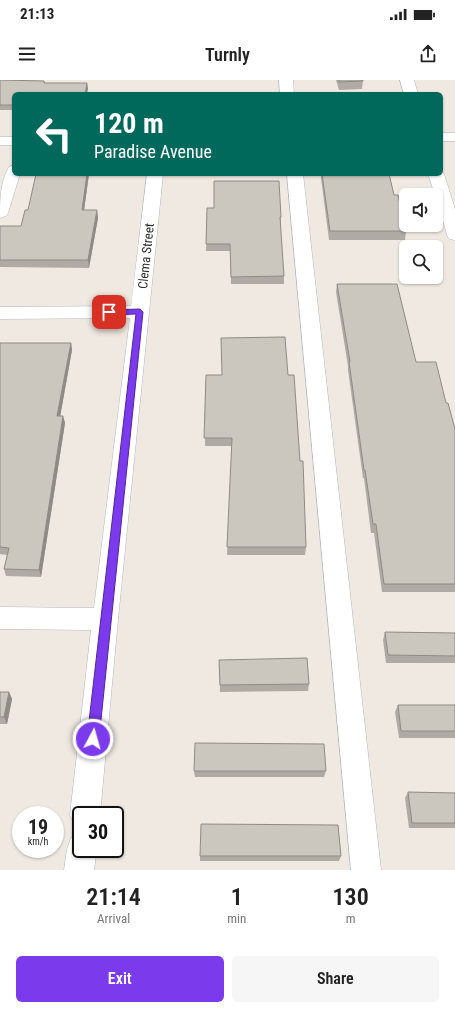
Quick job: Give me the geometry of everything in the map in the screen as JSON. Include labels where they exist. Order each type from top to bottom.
[{"type":"street","points":[[286,80],[287,92]]},
{"type":"street","points":[[407,80],[410,92]]},
{"type":"street","points":[[443,137],[455,137]]},
{"type":"street","points":[[0,141],[12,141]]},
{"type":"street","points":[[0,213],[12,176]]},
{"type":"street","name":"Clema Street","points":[[86,806],[105,618],[155,176]]},
{"type":"street","points":[[295,176],[366,870]]},
{"type":"street","points":[[437,176],[455,236]]},
{"type":"street","points":[[0,313],[140,312]]},
{"type":"street","points":[[0,618],[105,618]]},
{"type":"street","points":[[79,870],[81,858]]},
{"type":"building","points":[[0,80],[44,81],[44,83],[87,83],[85,92],[12,92],[12,105],[0,105]]},
{"type":"building","points":[[339,80],[363,80],[363,81],[339,82]]},
{"type":"building","points":[[36,176],[87,176],[82,210],[97,210],[88,260],[0,260],[0,226],[21,226],[25,210],[28,210]]},
{"type":"building","points":[[322,176],[389,176],[394,195],[398,195],[399,200],[399,231],[330,231]]},
{"type":"building","points":[[214,181],[279,181],[284,276],[231,277],[230,244],[206,244],[207,208],[214,208]]},
{"type":"building","points":[[337,284],[397,284],[416,362],[436,362],[446,403],[448,403],[455,429],[455,584],[384,584],[376,524],[373,524],[364,470],[350,362]]},
{"type":"building","points":[[285,337],[288,375],[294,375],[300,461],[303,461],[306,547],[227,547],[232,438],[204,438],[206,375],[222,375],[221,338]]},
{"type":"building","points":[[0,343],[71,343],[57,416],[63,416],[39,570],[4,569],[9,548],[0,547]]},
{"type":"building","points":[[385,632],[455,633],[455,656],[388,655]]},
{"type":"building","points":[[307,658],[309,684],[220,685],[219,660]]},
{"type":"building","points":[[0,692],[9,692],[4,717],[0,717]]},
{"type":"building","points":[[398,705],[455,705],[455,731],[401,731]]},
{"type":"building","points":[[195,743],[324,744],[326,771],[194,771]]},
{"type":"building","points":[[408,792],[455,793],[455,823],[412,823]]},
{"type":"building","points":[[201,824],[338,825],[341,856],[200,856]]},
{"type":"route","points":[[93,739],[105,618],[140,312],[109,312]]}]
